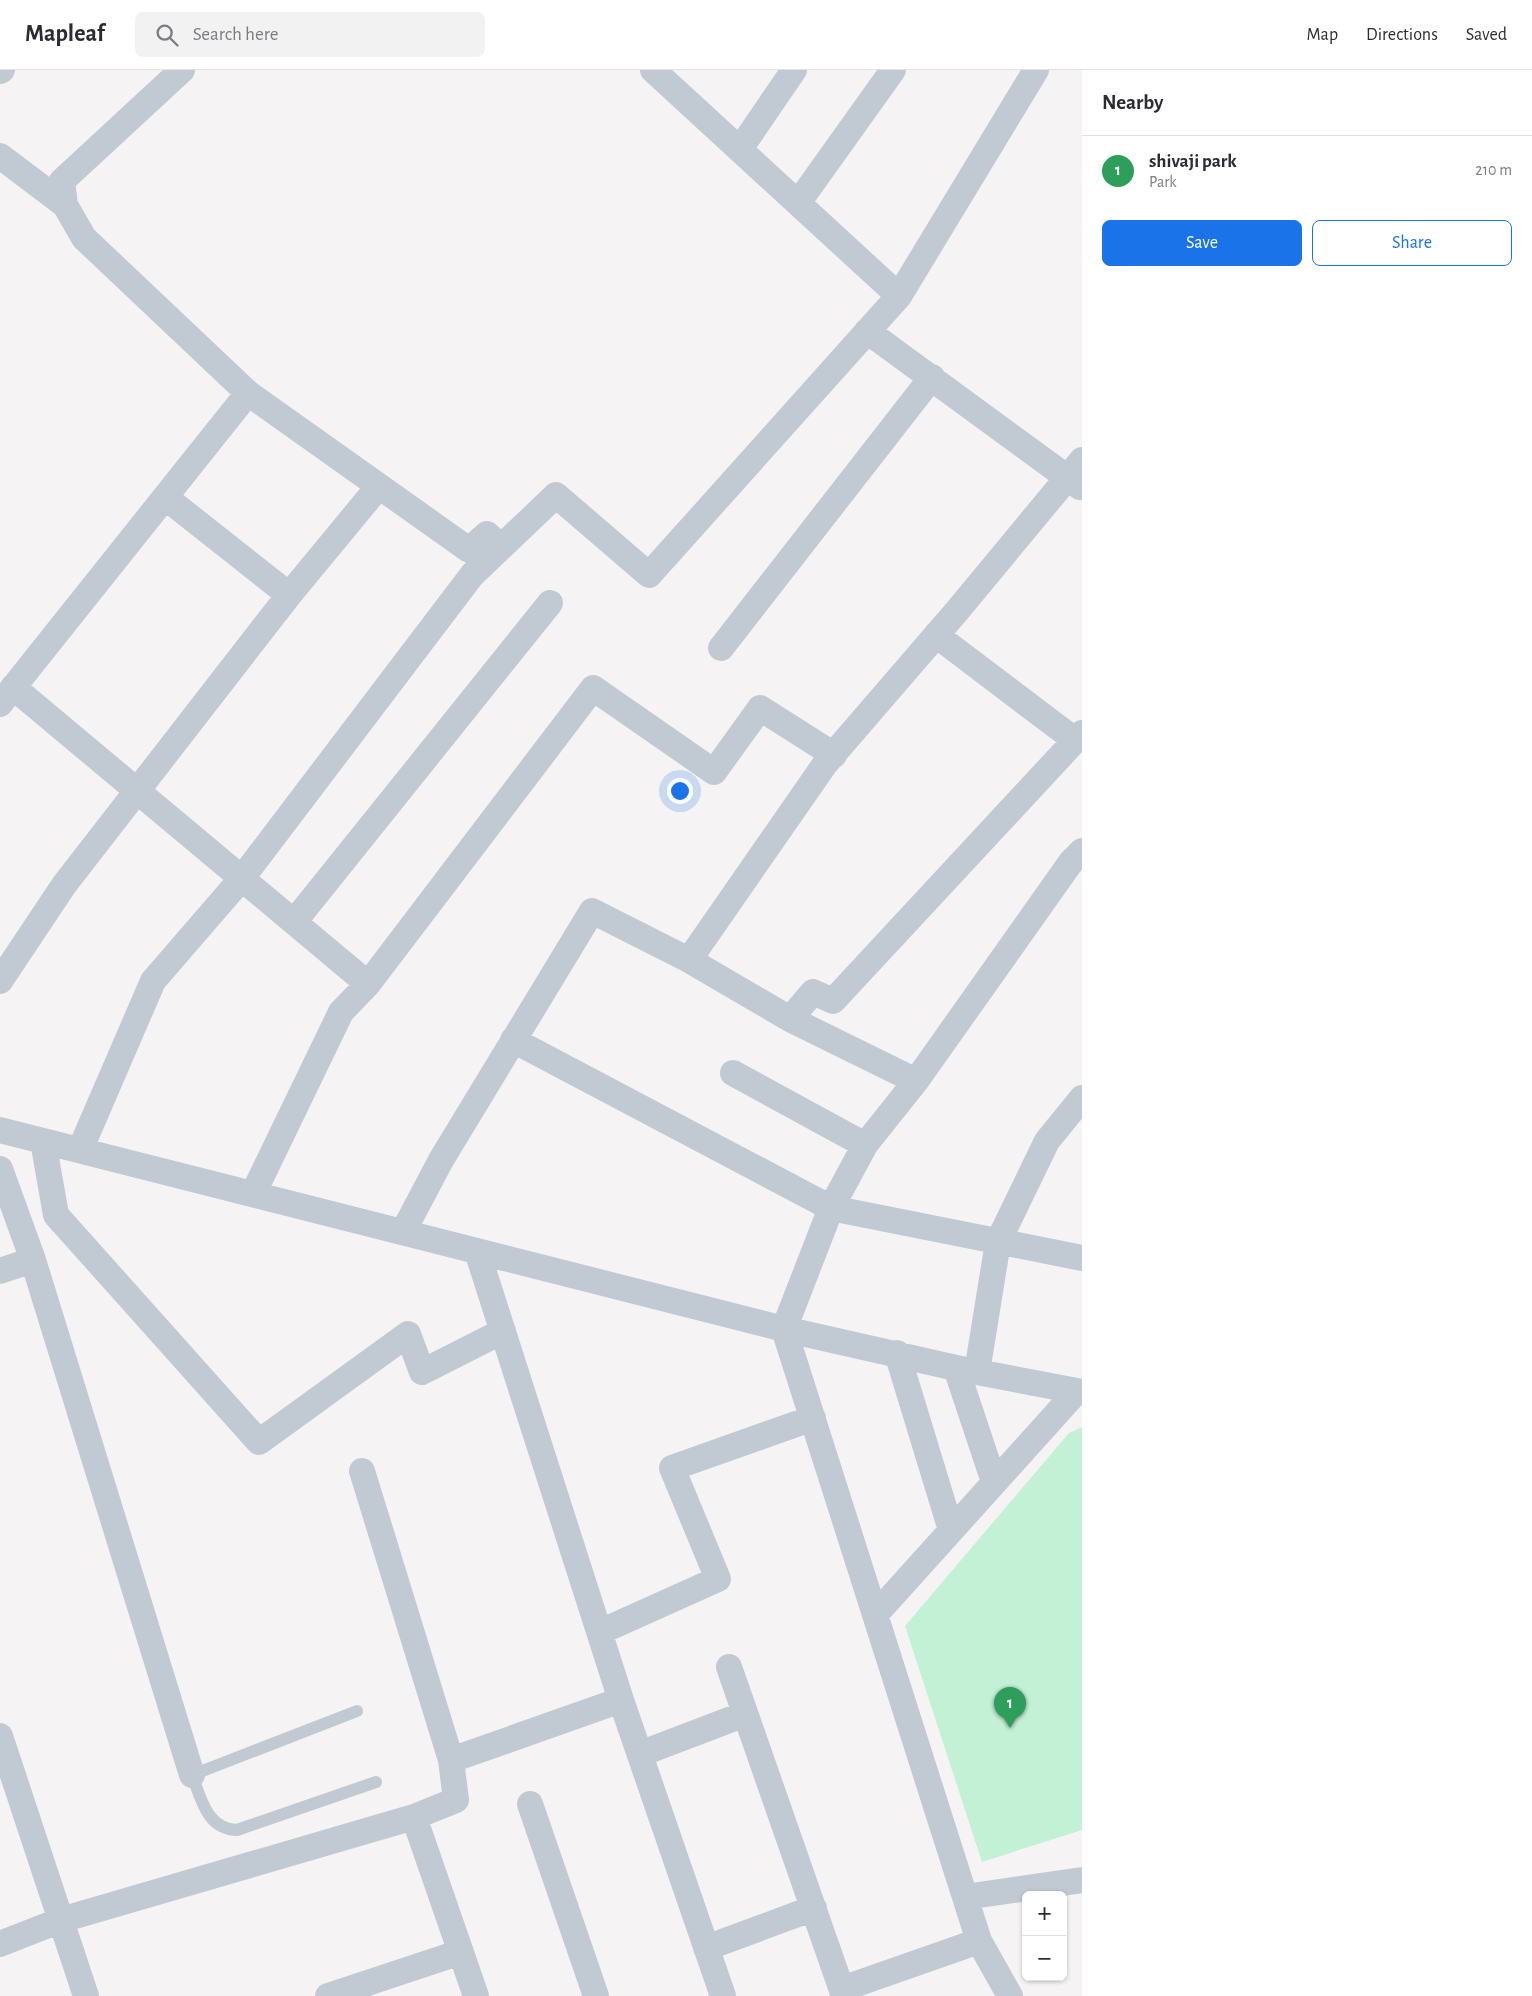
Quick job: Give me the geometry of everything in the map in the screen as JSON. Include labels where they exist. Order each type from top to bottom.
[{"type":"street","points":[[182,70],[62,181],[65,205],[84,238],[248,393],[469,550],[486,534],[501,547]]},
{"type":"street","points":[[654,70],[898,296]]},
{"type":"street","points":[[740,149],[794,70]]},
{"type":"street","points":[[798,203],[893,70]]},
{"type":"street","points":[[80,1150],[153,981],[242,878],[472,575],[556,495],[649,575],[898,296],[1036,70]]},
{"type":"street","points":[[0,156],[65,205]]},
{"type":"street","points":[[689,960],[834,754],[1077,475],[867,331]]},
{"type":"street","points":[[721,648],[932,377]]},
{"type":"street","points":[[248,393],[6,695],[138,791],[368,984]]},
{"type":"street","points":[[0,981],[64,885],[289,595],[379,486]]},
{"type":"street","points":[[165,497],[289,595]]},
{"type":"street","points":[[294,922],[550,603]]},
{"type":"street","points":[[790,1019],[813,992],[833,1001],[1079,737],[936,636]]},
{"type":"street","points":[[253,1194],[341,1012],[368,984],[593,688],[714,772],[760,708],[834,754]]},
{"type":"street","points":[[1010,1996],[979,1941],[784,1329],[831,1208],[865,1145],[916,1082],[1071,862],[1082,851]]},
{"type":"street","points":[[402,1232],[441,1160],[592,911],[689,960],[790,1019],[916,1082]]},
{"type":"street","points":[[513,1040],[831,1208],[1082,1258]]},
{"type":"street","points":[[733,1073],[865,1145]]},
{"type":"street","points":[[994,1482],[967,1370],[998,1242],[1047,1141],[1082,1098]]},
{"type":"street","points":[[0,1130],[784,1329],[967,1370],[1079,1392]]},
{"type":"street","points":[[43,1141],[56,1215],[259,1442],[408,1334],[422,1372],[503,1331]]},
{"type":"street","points":[[0,1169],[33,1260],[192,1775]]},
{"type":"street","points":[[477,1251],[621,1700],[723,1996]]},
{"type":"street","points":[[0,1271],[33,1260]]},
{"type":"street","points":[[897,1353],[952,1530]]},
{"type":"street","points":[[875,1615],[994,1482],[1079,1392]]},
{"type":"street","points":[[600,1632],[718,1579],[672,1468],[813,1418]]},
{"type":"street","points":[[0,1944],[61,1920],[414,1817],[456,1800],[451,1760],[362,1471]]},
{"type":"street","points":[[729,1667],[843,1993],[979,1941]]},
{"type":"street","points":[[451,1760],[621,1700]]},
{"type":"street","points":[[640,1754],[746,1714]]},
{"type":"street","points":[[0,1736],[86,1996]]},
{"type":"street","points":[[530,1804],[596,1996]]},
{"type":"street","points":[[414,1817],[476,1996]]},
{"type":"street","points":[[965,1897],[1082,1880]]},
{"type":"street","points":[[706,1948],[814,1908]]},
{"type":"street","points":[[328,1996],[461,1952]]},
{"type":"lane","points":[[357,1711],[192,1775],[207,1812],[215,1824],[226,1829],[237,1830],[376,1782]]},
{"type":"green space","points":[[1082,1427],[1082,1830],[982,1862],[905,1626],[1069,1433]]},
{"type":"place","name":"shivaji park","points":[[1010,1728]]}]
